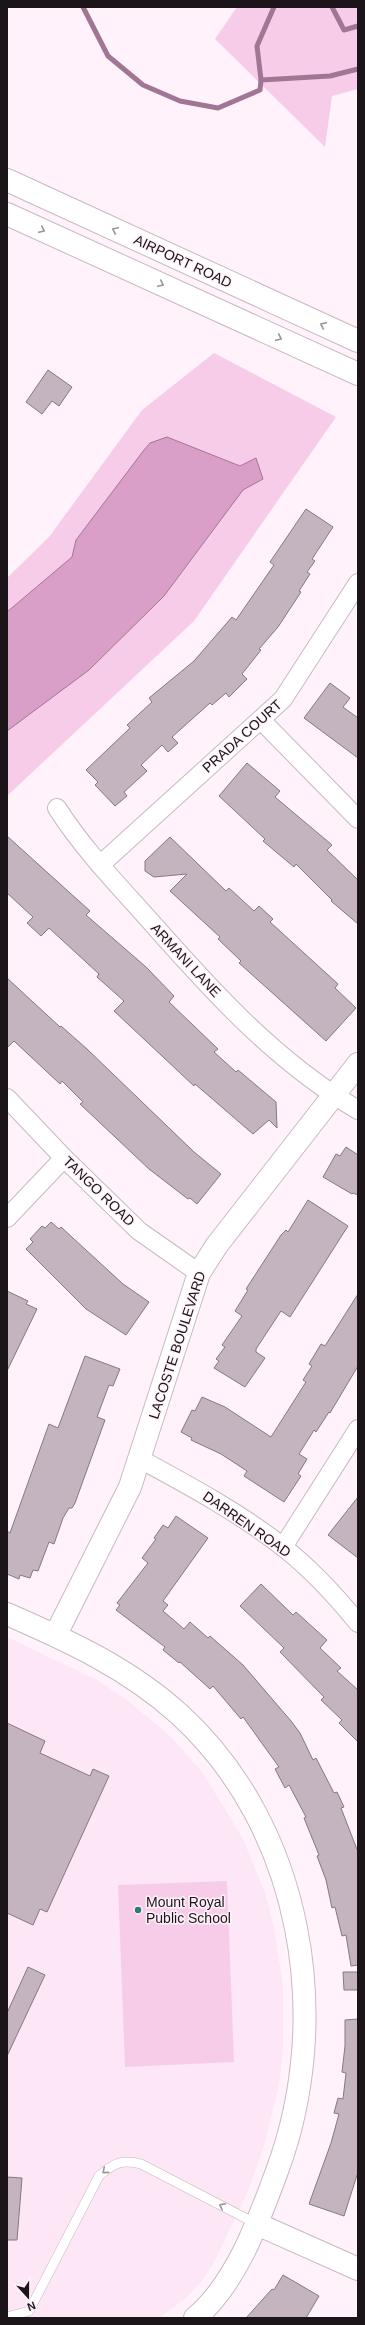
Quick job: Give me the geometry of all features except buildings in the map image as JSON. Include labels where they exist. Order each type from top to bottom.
[{"type":"street","name":"AIRPORT ROAD","points":[[7,180],[358,341]]},
{"type":"street","points":[[7,214],[358,374]]},
{"type":"street","name":"PRADA COURT","points":[[100,865],[262,720],[283,699],[300,676],[358,583]]},
{"type":"street","points":[[262,720],[358,818]]},
{"type":"street","name":"ARMANI LANE","points":[[57,808],[74,834],[100,865],[179,954],[264,1042],[313,1082],[358,1110]]},
{"type":"street","name":"LACOSTE BOULEVARD","points":[[56,1634],[103,1545],[130,1487],[199,1273],[217,1245],[358,1064]]},
{"type":"street","name":"TANGO ROAD","points":[[7,1098],[64,1158],[140,1231],[199,1273]]},
{"type":"street","points":[[7,1218],[64,1158]]},
{"type":"street","points":[[283,1547],[358,1429]]},
{"type":"street","name":"DARREN ROAD","points":[[140,1459],[202,1493],[283,1547],[332,1593],[358,1623]]},
{"type":"street","points":[[7,1614],[56,1634],[99,1656],[140,1682],[180,1714],[229,1772],[264,1832],[280,1873],[298,1934],[304,1972],[304,2056],[292,2128],[257,2224],[226,2283],[195,2318]]},
{"type":"street","points":[[257,2224],[358,2269]]},
{"type":"lane","points":[[7,2317],[29,2311],[99,2176],[112,2165],[128,2161],[141,2164],[257,2224]]},
{"type":"shaded area","points":[[237,7],[358,7],[358,89],[332,96],[325,147],[215,39]]},
{"type":"shaded area","points":[[214,353],[336,417],[194,621],[7,796],[7,578],[49,537],[142,410]]},
{"type":"shaded area","points":[[167,437],[240,466],[256,458],[263,479],[243,490],[164,596],[89,670],[7,731],[7,612],[72,557],[76,540],[144,450],[150,443]]},
{"type":"shaded area","name":"Mount Royal Public School","points":[[7,1637],[99,1681],[127,1700],[170,1736],[203,1773],[243,1839],[265,1893],[274,1928],[283,1986],[283,2049],[279,2085],[264,2146],[248,2191],[213,2264],[201,2282],[185,2299],[159,2318],[7,2318]]},
{"type":"shaded area","points":[[227,1881],[234,2062],[125,2067],[118,1885]]},
{"type":"waterway","points":[[83,7],[108,56],[143,85],[180,101],[218,108],[260,90],[261,80],[257,46],[274,7]]},
{"type":"waterway","points":[[332,7],[344,30],[358,26]]},
{"type":"waterway","points":[[261,80],[330,76],[358,69]]},
{"type":"place","name":"Mount Royal Public School","points":[[138,1910]]}]
